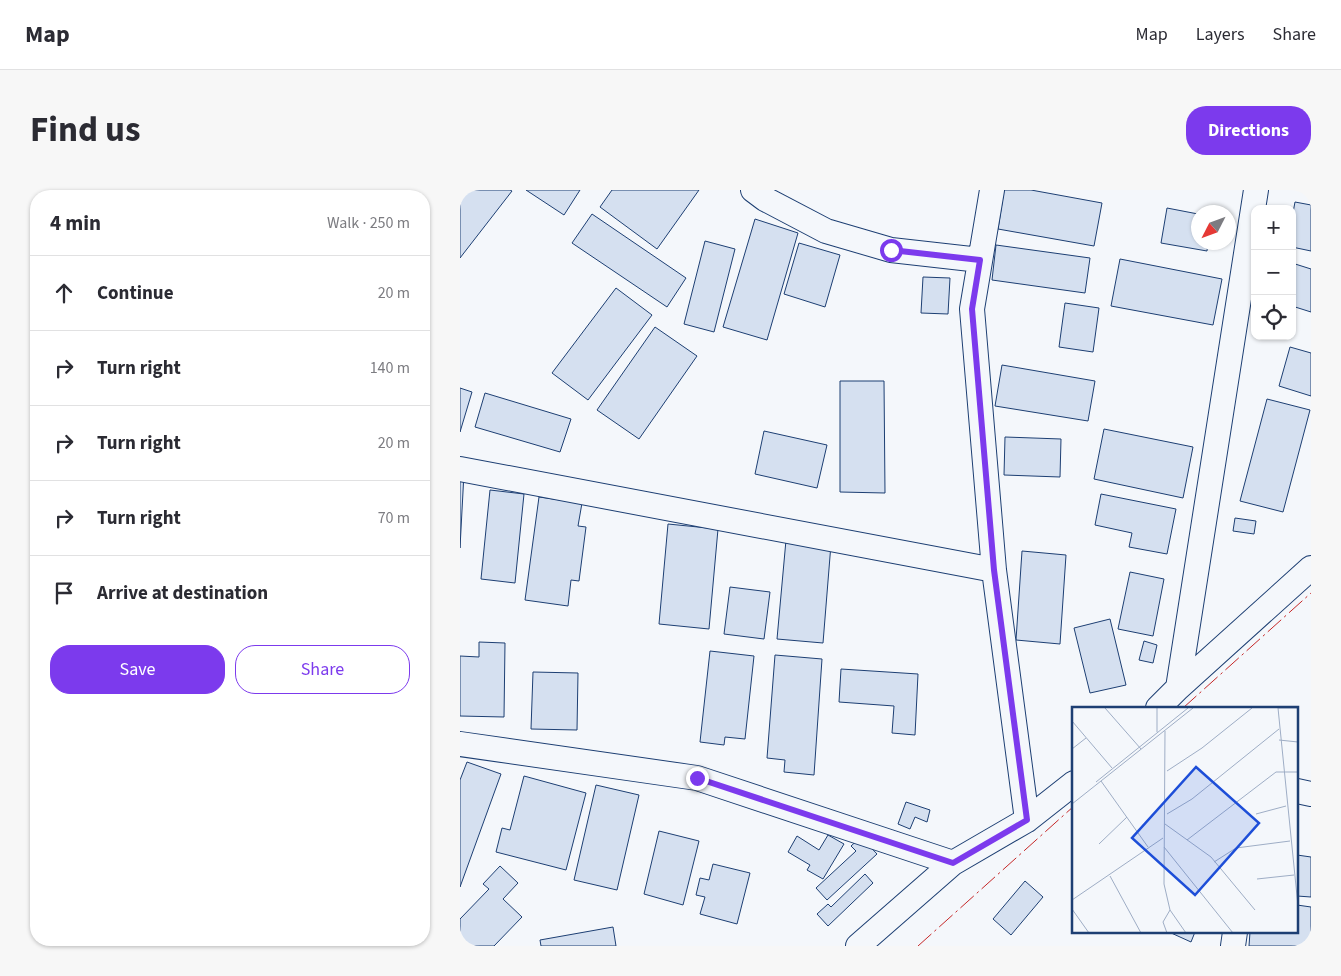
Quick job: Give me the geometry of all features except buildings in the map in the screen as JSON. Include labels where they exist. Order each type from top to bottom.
[{"type":"street","points":[[753,190],[766,200],[826,231],[891,250],[980,260]]},
{"type":"street","points":[[992,190],[972,309],[994,570],[1027,820]]},
{"type":"street","points":[[1178,688],[1256,190]]},
{"type":"street","points":[[460,469],[994,570]]},
{"type":"street","points":[[1159,707],[1311,568]]},
{"type":"street","points":[[460,744],[697,778],[953,863]]},
{"type":"street","points":[[858,946],[953,863],[1027,820],[1072,785]]},
{"type":"street","points":[[1298,791],[1311,794]]},
{"type":"power","points":[[1184,707],[1311,593]]},
{"type":"power","points":[[918,946],[1072,808]]},
{"type":"route","points":[[697,778],[953,863],[1027,820],[994,570],[972,309],[980,260],[891,250]]}]
